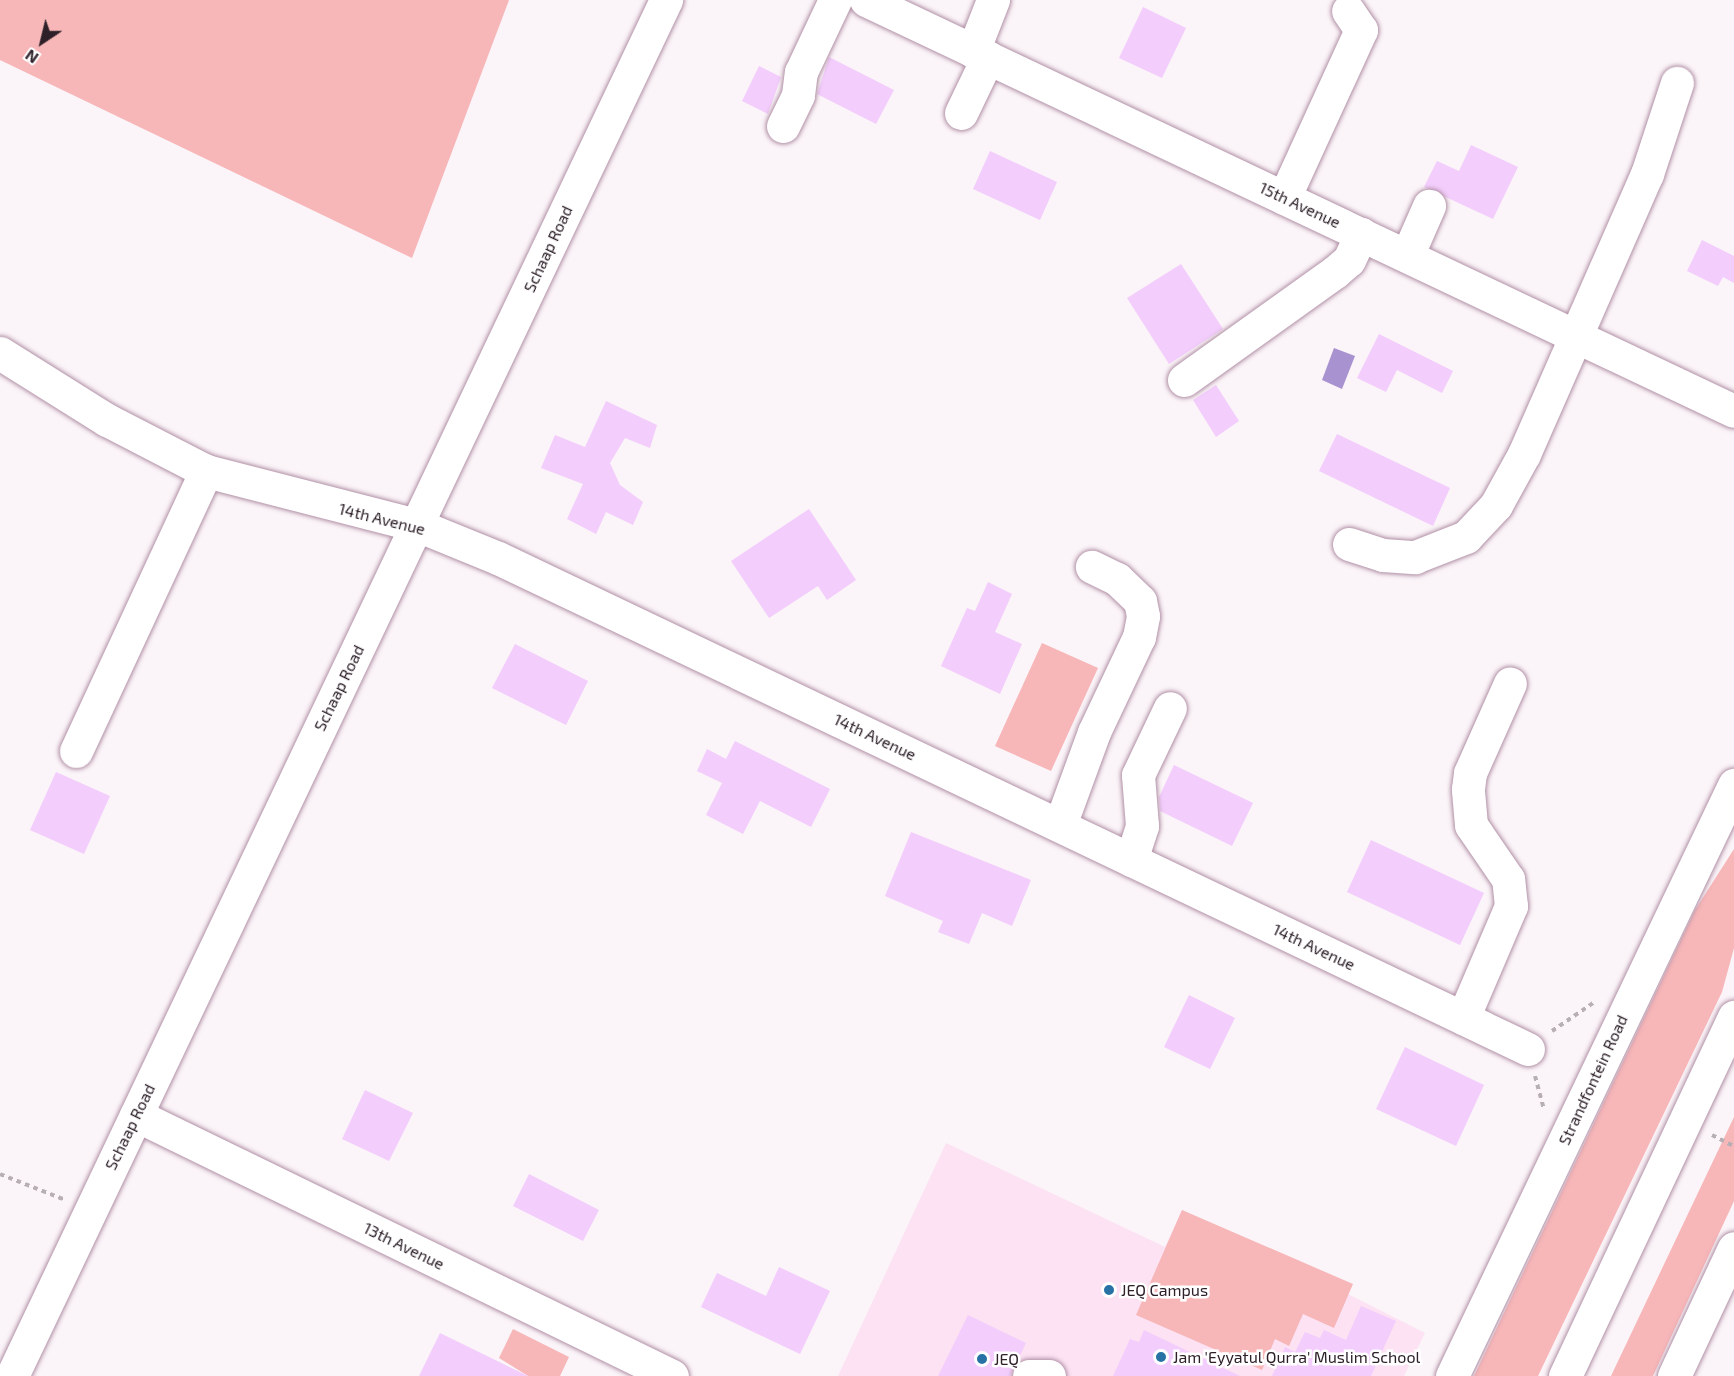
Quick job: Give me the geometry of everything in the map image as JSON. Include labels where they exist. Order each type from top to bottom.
[{"type":"street","name":"Schaap Road","points":[[12,1376],[666,0]]},
{"type":"street","points":[[783,126],[798,95],[801,72],[835,0]]},
{"type":"street","name":"15th Avenue","points":[[866,0],[914,10],[980,54],[1734,411]]},
{"type":"street","points":[[961,113],[980,54],[993,0]]},
{"type":"street","points":[[1284,198],[1361,30],[1348,11]]},
{"type":"street","points":[[1349,544],[1383,555],[1415,557],[1444,549],[1481,525],[1524,454],[1573,335],[1647,174],[1677,83]]},
{"type":"street","points":[[1407,256],[1429,206]]},
{"type":"street","points":[[1184,380],[1335,272],[1349,260],[1361,234]]},
{"type":"street","name":"14th Avenue","points":[[0,353],[107,420],[206,471],[417,525],[498,558],[1528,1049]]},
{"type":"street","points":[[76,751],[206,471]]},
{"type":"street","points":[[1060,825],[1094,732],[1139,637],[1143,616],[1140,601],[1117,579],[1092,567]]},
{"type":"street","points":[[1463,1018],[1511,906],[1508,879],[1471,825],[1468,789],[1470,773],[1510,682]]},
{"type":"street","points":[[1131,860],[1142,826],[1138,775],[1170,708]]},
{"type":"street","name":"Strandfontein Road","points":[[1452,1376],[1734,785]]},
{"type":"street","points":[[1565,1376],[1734,1017]]},
{"type":"street","name":"13th Avenue","points":[[136,1115],[672,1376]]},
{"type":"street","points":[[1674,1376],[1734,1248]]},
{"type":"street","points":[[1029,1376],[1049,1376]]},
{"type":"path","points":[[1528,1049],[1596,1000]]},
{"type":"path","points":[[1712,1135],[1734,1146]]},
{"type":"path","points":[[0,1174],[55,1199],[95,1199]]},
{"type":"shaded area","points":[[0,0],[509,0],[412,258],[0,60]]},
{"type":"shaded area","points":[[1334,348],[1355,356],[1342,389],[1322,380]]},
{"type":"shaded area","points":[[1042,643],[1098,668],[1051,771],[995,746]]},
{"type":"shaded area","points":[[1734,849],[1734,948],[1722,992],[1538,1376],[1474,1376],[1695,910]]},
{"type":"shaded area","points":[[1734,1117],[1734,1201],[1653,1376],[1611,1376]]},
{"type":"shaded area","name":"JEQ Campus","points":[[946,1143],[1165,1247],[1182,1210],[1425,1333],[1404,1376],[838,1376]]},
{"type":"shaded area","points":[[1182,1210],[1353,1284],[1334,1328],[1303,1314],[1289,1346],[1275,1339],[1262,1370],[1136,1315]]},
{"type":"shaded area","points":[[513,1329],[569,1357],[560,1376],[528,1376],[499,1358]]},
{"type":"building","points":[[1143,7],[1186,28],[1162,78],[1119,58]]},
{"type":"building","points":[[829,57],[894,90],[876,124],[817,94]]},
{"type":"building","points":[[759,66],[781,77],[768,114],[742,101]]},
{"type":"building","points":[[1471,145],[1518,167],[1493,219],[1424,187],[1437,161],[1459,171]]},
{"type":"building","points":[[990,151],[1057,182],[1040,220],[973,189]]},
{"type":"building","points":[[1702,240],[1734,256],[1734,283],[1723,277],[1718,286],[1687,271]]},
{"type":"building","points":[[1181,264],[1223,329],[1169,364],[1127,298]]},
{"type":"building","points":[[1379,334],[1453,371],[1442,393],[1397,370],[1386,392],[1357,378]]},
{"type":"building","points":[[1216,385],[1239,421],[1216,437],[1193,400]]},
{"type":"building","points":[[606,401],[657,425],[650,448],[625,438],[610,463],[620,485],[643,502],[633,525],[606,512],[596,534],[567,519],[583,484],[541,468],[555,435],[585,447]]},
{"type":"building","points":[[1337,434],[1450,488],[1433,526],[1319,471]]},
{"type":"building","points":[[809,509],[856,580],[827,600],[818,586],[769,618],[731,561]]},
{"type":"building","points":[[988,582],[1012,594],[995,632],[1022,644],[1000,694],[941,666],[967,608],[975,611]]},
{"type":"building","points":[[515,644],[588,681],[566,725],[492,688]]},
{"type":"building","points":[[735,741],[830,789],[811,827],[760,801],[743,834],[706,815],[722,783],[697,771],[707,749],[726,759]]},
{"type":"building","points":[[1174,765],[1253,803],[1232,846],[1160,811],[1159,797]]},
{"type":"building","points":[[56,772],[110,796],[84,854],[30,830]]},
{"type":"building","points":[[911,832],[1031,880],[1012,926],[982,913],[969,944],[938,932],[943,921],[885,896]]},
{"type":"building","points":[[1371,840],[1484,893],[1460,945],[1347,892]]},
{"type":"building","points":[[1189,995],[1235,1018],[1210,1069],[1164,1047]]},
{"type":"building","points":[[1405,1047],[1484,1085],[1456,1146],[1376,1109]]},
{"type":"building","points":[[365,1090],[413,1113],[389,1161],[342,1139]]},
{"type":"building","points":[[529,1174],[599,1210],[583,1241],[513,1206]]},
{"type":"building","points":[[779,1267],[830,1291],[800,1354],[701,1307],[717,1273],[766,1296]]},
{"type":"building","points":[[1361,1306],[1396,1321],[1371,1376],[1272,1376],[1285,1347],[1295,1352],[1305,1332],[1320,1338],[1324,1330],[1346,1340]]},
{"type":"building","name":"JEQ","points":[[968,1315],[1026,1343],[1010,1376],[938,1376]]},
{"type":"building","name":"Jam 'Eyyatul Qurra' Muslim School","points":[[1144,1330],[1240,1376],[1113,1376],[1130,1339],[1139,1342]]},
{"type":"building","points":[[440,1333],[528,1376],[419,1376]]},
{"type":"place","name":"JEQ Campus","points":[[1109,1290]]},
{"type":"place","name":"Jam 'Eyyatul Qurra' Muslim School","points":[[1161,1357]]},
{"type":"place","name":"JEQ","points":[[982,1359]]}]
